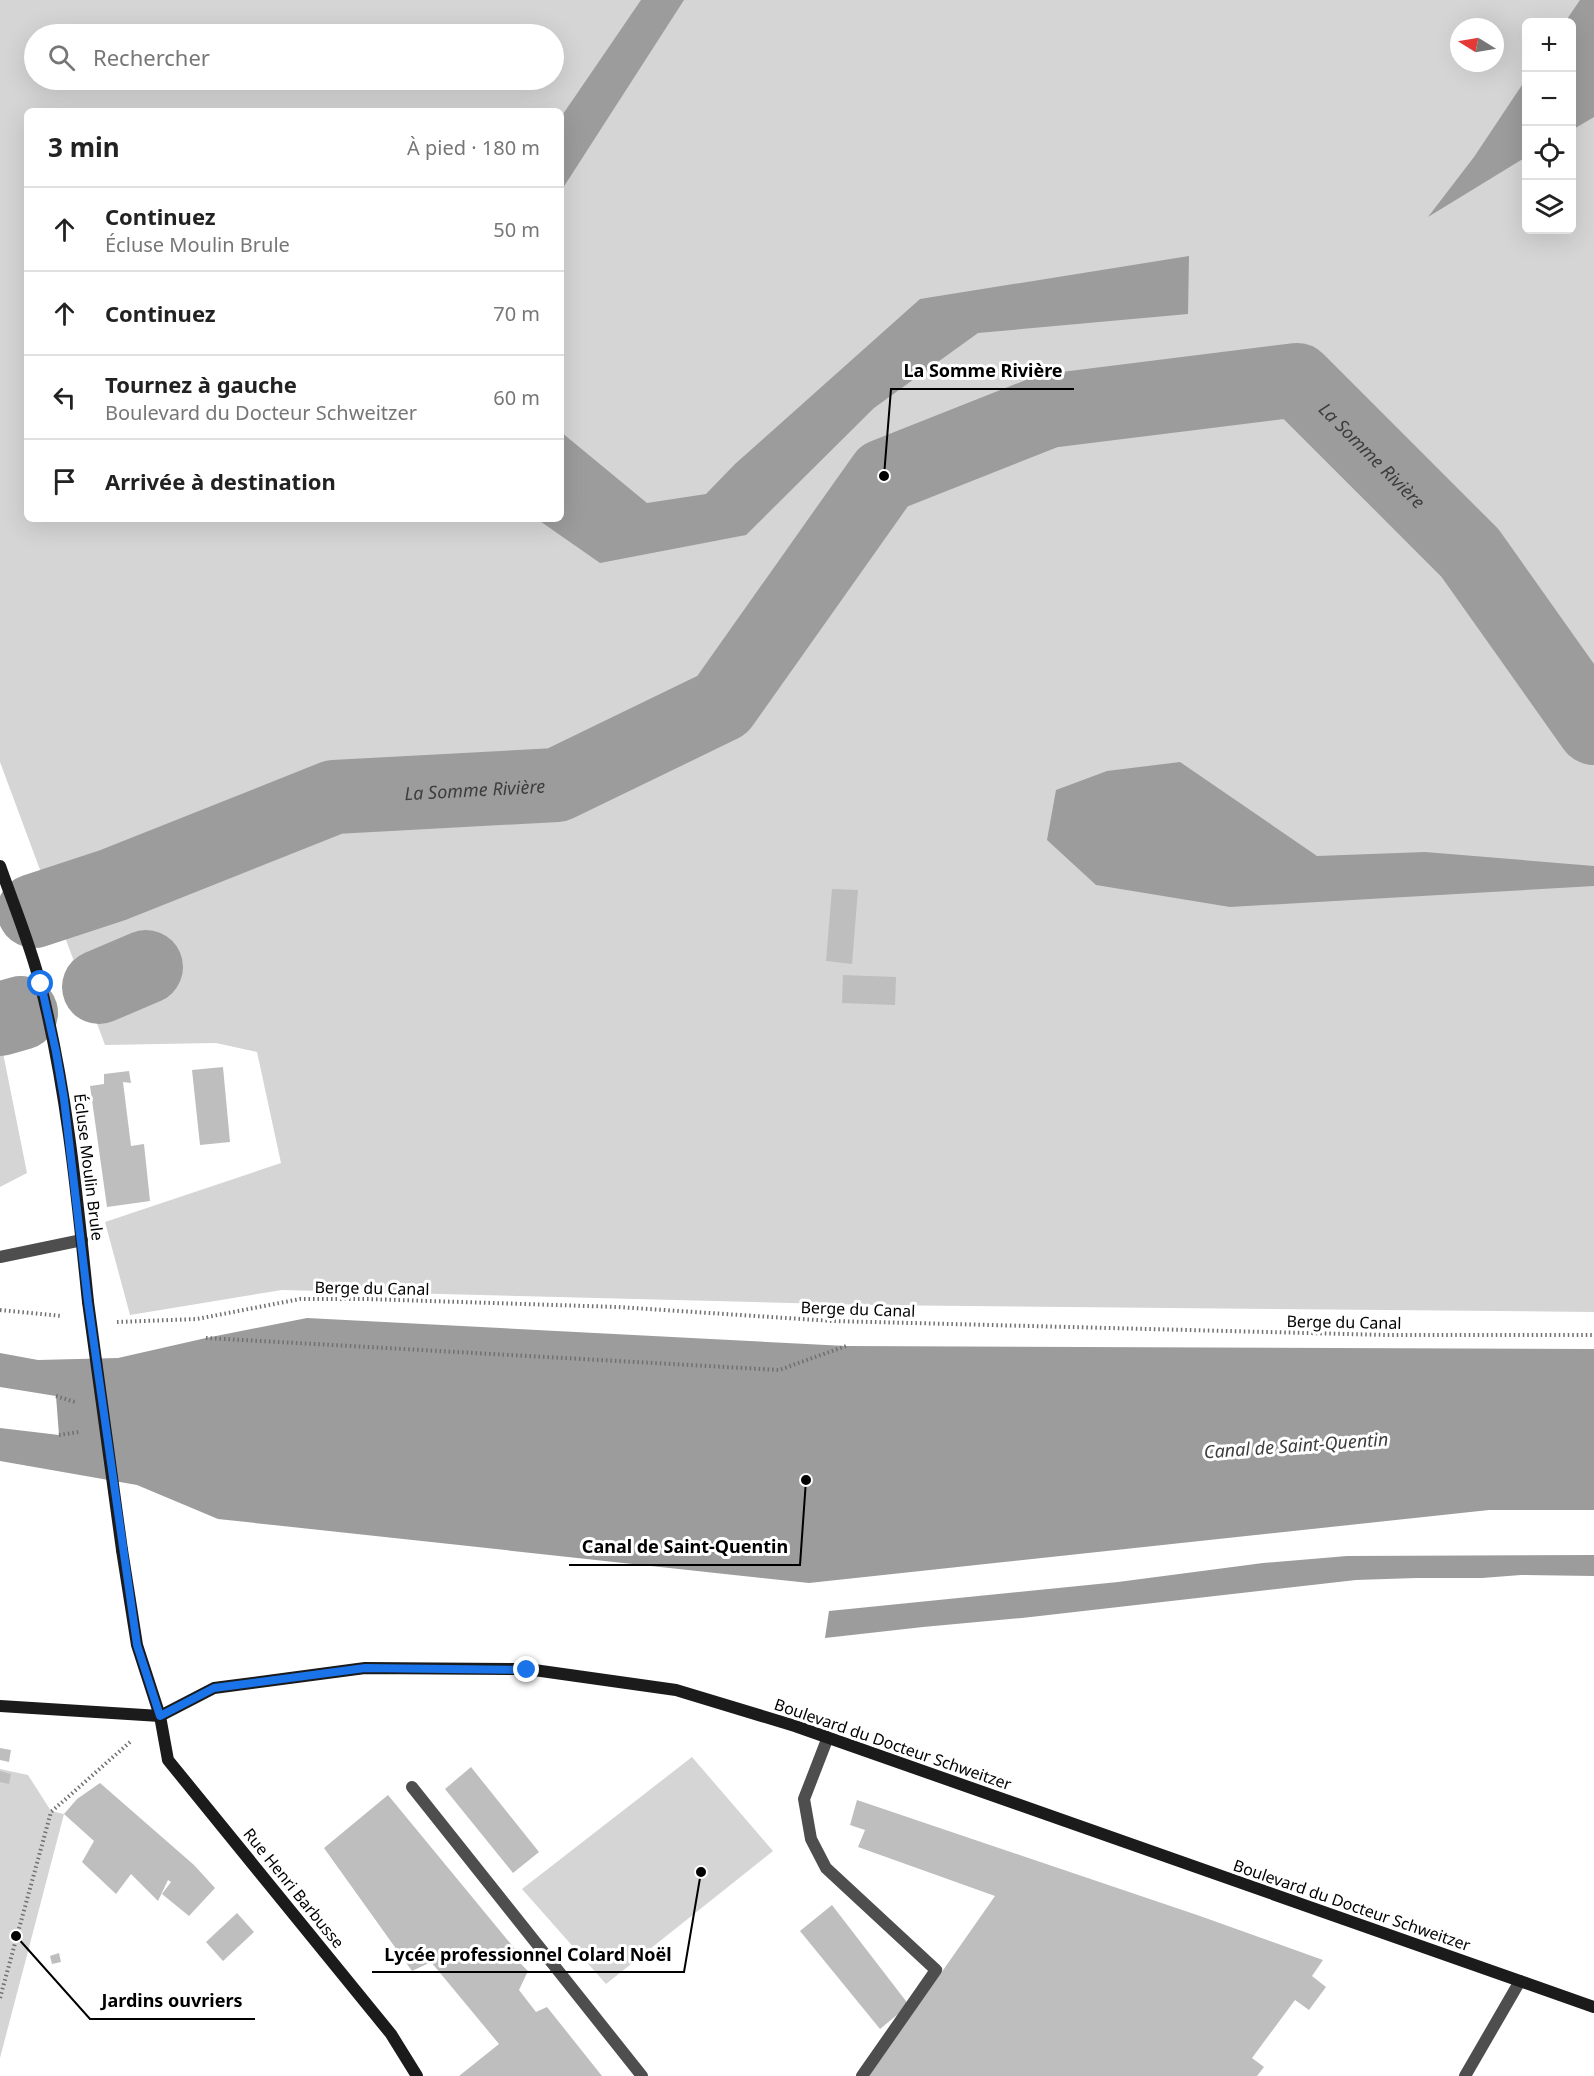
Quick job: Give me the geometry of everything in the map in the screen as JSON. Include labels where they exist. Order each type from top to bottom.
[{"type":"street","name":"Écluse Moulin Brule","points":[[0,866],[41,984],[56,1052],[122,1550]]},
{"type":"street","name":"Rue Henri Barbusse","points":[[122,1550],[137,1645],[160,1716],[168,1760],[391,2034],[417,2076]]},
{"type":"street","name":"Boulevard du Docteur Schweitzer","points":[[160,1716],[214,1688],[365,1668],[527,1670],[676,1690],[828,1737],[1594,2007]]},
{"type":"street","points":[[0,1706],[160,1716]]},
{"type":"lane","points":[[0,1257],[82,1240]]},
{"type":"lane","points":[[828,1737],[804,1799],[811,1839],[826,1868],[936,1970],[862,2076]]},
{"type":"lane","points":[[412,1788],[642,2076]]},
{"type":"lane","points":[[1465,2076],[1520,1981]]},
{"type":"path","name":"Berge du Canal","points":[[124,1323],[197,1319],[300,1299],[367,1299],[618,1307],[832,1321],[1386,1335],[1594,1335]]},
{"type":"path","points":[[0,1310],[61,1316]]},
{"type":"path","points":[[206,1338],[779,1370],[846,1346]]},
{"type":"path","points":[[0,1998],[51,1812],[160,1716]]},
{"type":"shaded area","points":[[0,0],[1594,0],[1594,1312],[868,1305],[282,1290],[130,1315],[105,1222],[281,1163],[257,1052],[216,1043],[105,1045],[0,762]]},
{"type":"shaded area","points":[[0,1038],[27,1173],[0,1187]]},
{"type":"shaded area","points":[[692,1757],[773,1851],[606,1984],[522,1889]]},
{"type":"shaded area","points":[[0,1769],[28,1775],[51,1811],[64,1814],[0,2058]]},
{"type":"water","points":[[641,0],[684,0],[564,186],[564,113]]},
{"type":"water","points":[[1580,0],[1594,0],[1594,117],[1576,128],[1576,18],[1568,18]]},
{"type":"water","points":[[1522,85],[1522,159],[1428,217],[1474,157]]},
{"type":"water","points":[[1189,256],[1188,314],[978,333],[874,408],[746,535],[600,563],[541,522],[564,522],[564,434],[647,503],[706,494],[735,464],[920,299]]},
{"type":"water","points":[[1180,762],[1317,856],[1425,852],[1594,866],[1594,886],[1230,907],[1096,885],[1047,840],[1056,790],[1107,771]]},
{"type":"water","points":[[307,1318],[846,1346],[1594,1349],[1594,1510],[1489,1510],[809,1583],[218,1519],[137,1485],[0,1461],[0,1428],[59,1435],[56,1396],[0,1387],[0,1353],[38,1360],[118,1358]]},
{"type":"water","points":[[1594,1555],[1594,1576],[1521,1575],[1482,1578],[1356,1580],[825,1638],[829,1611],[1118,1582],[1263,1563],[1347,1556]]},
{"type":"building","points":[[832,889],[858,890],[852,964],[826,961]]},
{"type":"building","points":[[843,975],[896,977],[895,1005],[842,1003]]},
{"type":"building","points":[[223,1067],[230,1142],[200,1145],[192,1070]]},
{"type":"building","points":[[129,1071],[131,1083],[123,1082],[131,1146],[144,1144],[150,1201],[107,1207],[90,1086],[104,1084],[104,1074]]},
{"type":"building","points":[[0,1748],[11,1750],[9,1762],[0,1760]]},
{"type":"building","points":[[471,1767],[539,1852],[513,1873],[445,1789]]},
{"type":"building","points":[[0,1771],[11,1774],[9,1784],[0,1782]]},
{"type":"building","points":[[100,1783],[194,1865],[215,1888],[189,1916],[162,1894],[171,1882],[168,1880],[158,1901],[131,1874],[116,1894],[82,1862],[94,1841],[64,1814],[77,1799]]},
{"type":"building","points":[[388,1795],[524,1960],[520,1963],[528,1971],[519,1990],[536,2012],[547,2007],[602,2076],[459,2076],[499,2044],[431,1962],[412,1971],[324,1848]]},
{"type":"building","points":[[857,1800],[1323,1960],[1312,1976],[1326,1987],[1309,2010],[1295,2000],[1252,2058],[1264,2067],[1257,2076],[869,2076],[995,1896],[858,1847],[865,1830],[850,1825]]},
{"type":"building","points":[[832,1905],[909,2005],[880,2029],[800,1931]]},
{"type":"building","points":[[237,1913],[254,1932],[223,1961],[206,1942]]},
{"type":"building","points":[[59,1953],[61,1962],[52,1964],[50,1956]]},
{"type":"waterway","name":"La Somme Rivière","points":[[34,911],[113,885],[334,797],[557,785],[722,705],[884,476],[1048,411],[1297,380],[1470,553],[1594,728]]},
{"type":"waterway","points":[[99,987],[146,967]]},
{"type":"waterway","points":[[0,1019],[21,1013]]},
{"type":"place","name":"La Somme Rivière","points":[[884,476]]},
{"type":"place","name":"Canal de Saint-Quentin","points":[[806,1480]]},
{"type":"place","name":"Lycée professionnel Colard Noël","points":[[701,1872]]},
{"type":"place","name":"Jardins ouvriers","points":[[16,1936]]},
{"type":"route","points":[[41,984],[64,1099],[88,1302],[137,1645],[160,1716],[214,1688],[365,1668],[527,1670]]}]
